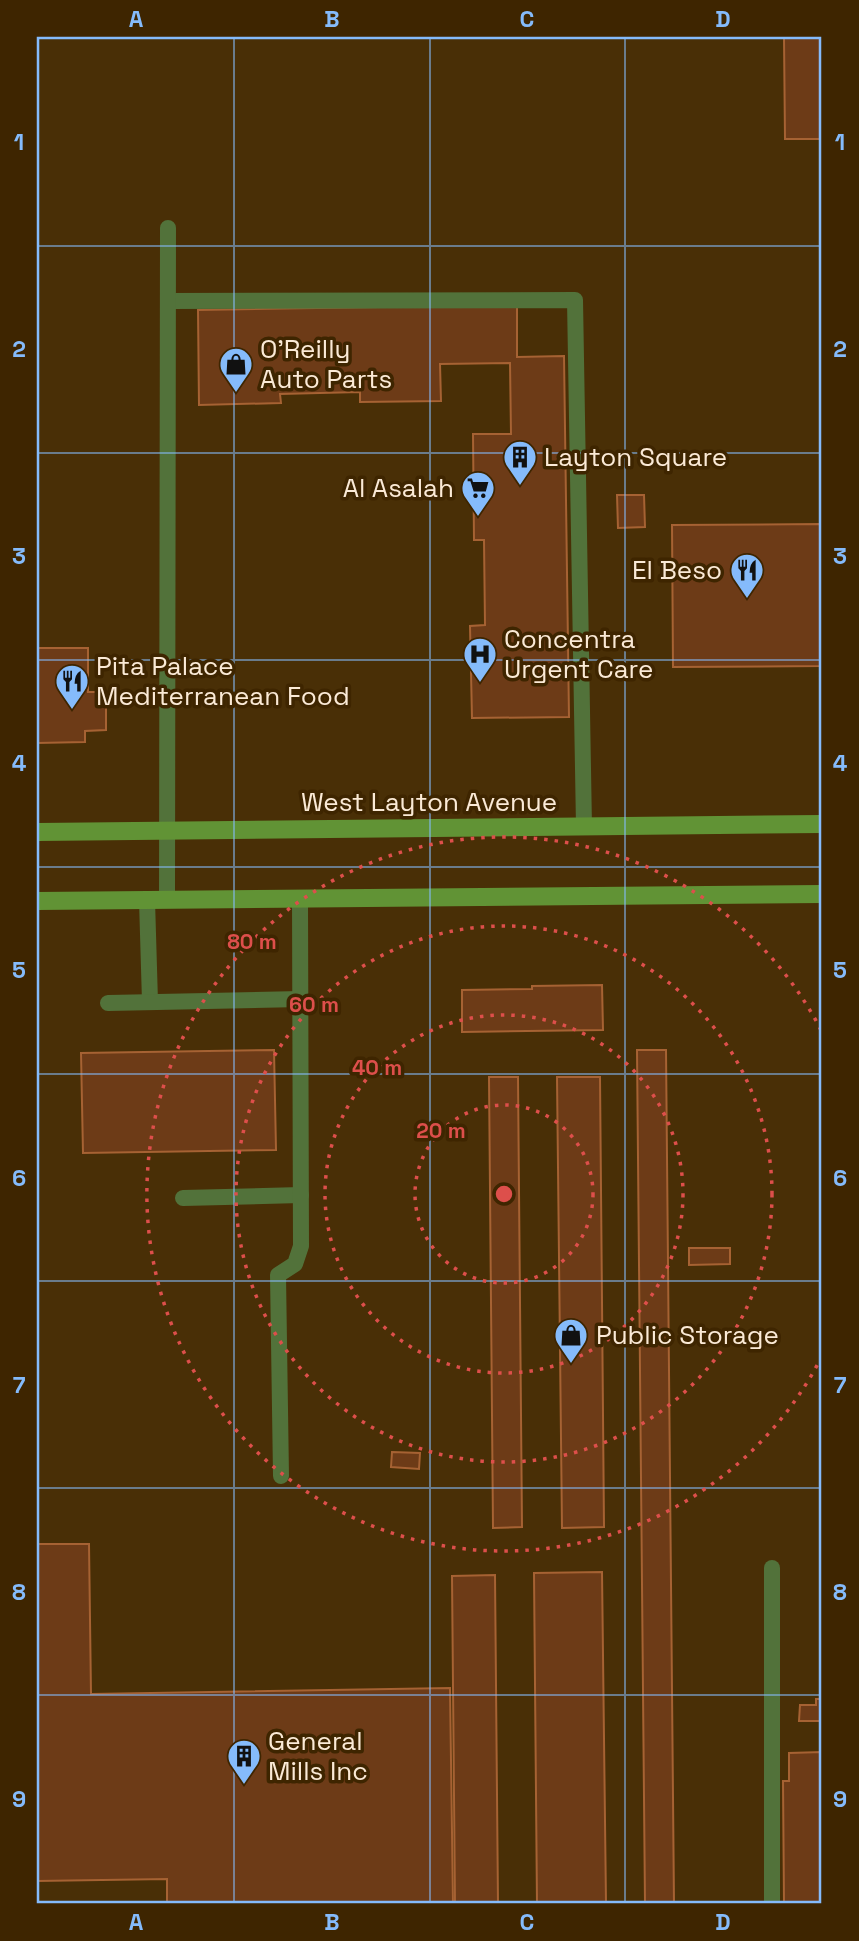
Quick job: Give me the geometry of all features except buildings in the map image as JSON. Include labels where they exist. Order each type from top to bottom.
[{"type":"main road","name":"West Layton Avenue","points":[[37,832],[822,824]]},
{"type":"main road","points":[[37,901],[822,894]]},
{"type":"lane","points":[[167,900],[168,228]]},
{"type":"lane","points":[[167,301],[575,300],[584,827]]},
{"type":"lane","points":[[281,1476],[278,1275],[295,1264],[302,1246],[300,899]]},
{"type":"lane","points":[[147,900],[150,1002]]},
{"type":"lane","points":[[108,1003],[301,999]]},
{"type":"lane","points":[[183,1198],[301,1195]]},
{"type":"lane","points":[[772,1569],[772,1904]]},
{"type":"place","name":"O'Reilly Auto Parts","points":[[236,394]]},
{"type":"place","name":"Layton Square","points":[[520,487]]},
{"type":"place","name":"Al Asalah","points":[[478,518]]},
{"type":"place","name":"El Beso","points":[[747,600]]},
{"type":"place","name":"Concentra Urgent Care","points":[[480,684]]},
{"type":"place","name":"Pita Palace Mediterranean Food","points":[[72,711]]},
{"type":"place","name":"Public Storage","points":[[571,1365]]},
{"type":"place","name":"General Mills Inc","points":[[244,1786]]}]
